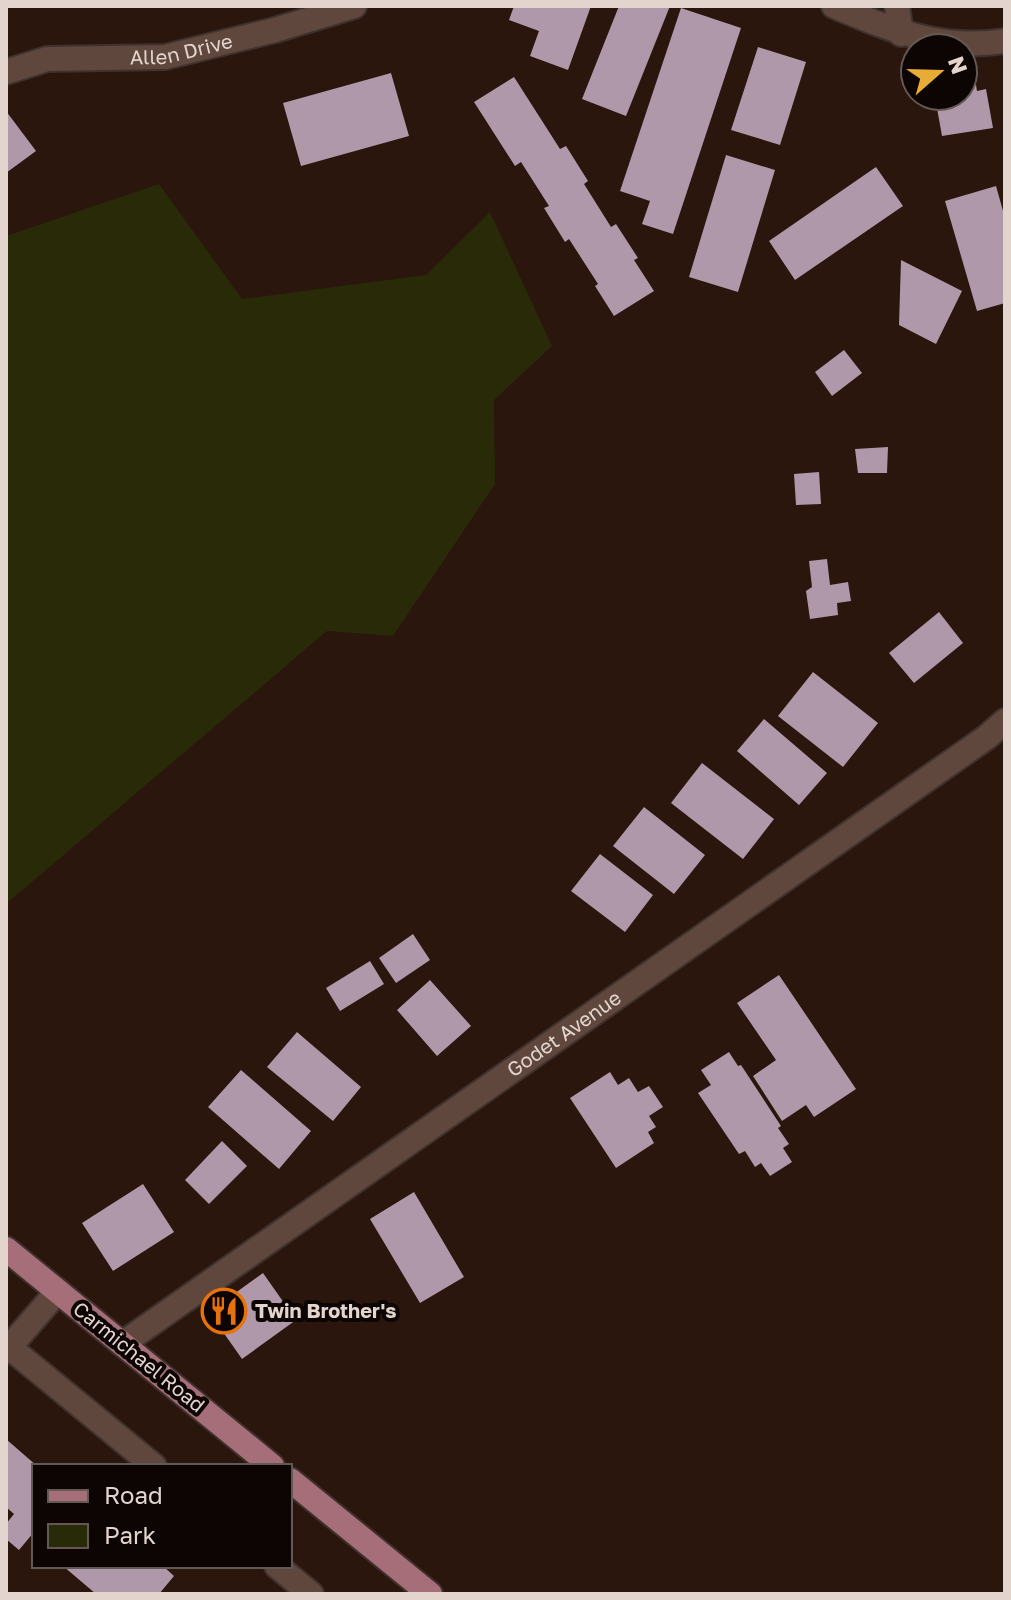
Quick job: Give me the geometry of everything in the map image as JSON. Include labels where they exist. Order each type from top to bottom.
[{"type":"main road","name":"Carmichael Road","points":[[6,1249],[270,1464]]},
{"type":"main road","points":[[292,1482],[430,1594]]},
{"type":"street","name":"Allen Drive","points":[[6,72],[47,59],[165,57],[275,30],[354,6]]},
{"type":"street","points":[[834,6],[899,33]]},
{"type":"street","points":[[897,6],[901,32]]},
{"type":"street","points":[[979,43],[1005,41]]},
{"type":"street","name":"Godet Avenue","points":[[122,1344],[974,746],[1005,721]]},
{"type":"street","points":[[58,1291],[8,1349],[152,1464]]},
{"type":"street","points":[[279,1568],[311,1594]]},
{"type":"green space","points":[[159,184],[242,299],[426,275],[490,212],[552,346],[494,400],[495,484],[393,636],[327,631],[6,904],[6,236]]},
{"type":"building","points":[[514,6],[591,6],[568,70],[530,56],[539,31],[509,20]]},
{"type":"building","points":[[619,6],[670,6],[626,116],[582,99]]},
{"type":"building","points":[[681,8],[741,28],[673,234],[642,224],[650,201],[620,191]]},
{"type":"building","points":[[758,47],[806,62],[780,145],[731,130]]},
{"type":"building","points":[[391,73],[409,136],[301,166],[283,103]]},
{"type":"building","points":[[514,77],[560,149],[566,146],[588,181],[584,184],[611,227],[616,224],[654,291],[614,316],[569,239],[565,242],[544,208],[549,206],[521,162],[515,166],[474,102]]},
{"type":"building","points":[[986,89],[993,128],[942,136],[938,112],[979,112],[979,91]]},
{"type":"building","points":[[6,111],[36,151],[6,173]]},
{"type":"building","points":[[726,155],[775,170],[738,292],[689,277]]},
{"type":"building","points":[[876,167],[903,206],[795,280],[769,241]]},
{"type":"building","points":[[996,186],[1005,218],[1005,303],[977,311],[945,201]]},
{"type":"building","points":[[901,260],[962,291],[936,344],[899,325]]},
{"type":"building","points":[[844,350],[862,373],[832,396],[815,372]]},
{"type":"building","points":[[888,447],[887,473],[858,473],[855,449]]},
{"type":"building","points":[[819,472],[821,504],[796,505],[794,474]]},
{"type":"building","points":[[827,559],[830,585],[848,582],[851,601],[837,603],[838,615],[810,619],[806,591],[812,587],[809,561]]},
{"type":"building","points":[[939,612],[963,643],[914,683],[889,653]]},
{"type":"building","points":[[813,672],[878,723],[843,767],[778,716]]},
{"type":"building","points":[[764,719],[827,773],[799,805],[737,751]]},
{"type":"building","points":[[702,763],[774,819],[743,859],[671,803]]},
{"type":"building","points":[[644,807],[705,855],[674,894],[613,846]]},
{"type":"building","points":[[600,854],[653,895],[625,932],[571,891]]},
{"type":"building","points":[[413,934],[430,960],[396,983],[379,958]]},
{"type":"building","points":[[370,961],[384,984],[340,1011],[326,988]]},
{"type":"building","points":[[779,975],[856,1089],[814,1117],[806,1105],[782,1121],[753,1076],[776,1060],[737,1003]]},
{"type":"building","points":[[430,980],[471,1026],[437,1056],[397,1010]]},
{"type":"building","points":[[297,1032],[361,1087],[333,1121],[267,1067]]},
{"type":"building","points":[[729,1052],[781,1126],[778,1128],[789,1144],[783,1148],[792,1162],[770,1176],[761,1163],[755,1167],[745,1151],[739,1154],[698,1093],[711,1085],[701,1070]]},
{"type":"building","points":[[241,1070],[311,1131],[279,1169],[208,1107]]},
{"type":"building","points":[[610,1072],[618,1085],[629,1078],[638,1092],[649,1086],[663,1107],[649,1116],[656,1127],[648,1132],[654,1143],[616,1168],[570,1098]]},
{"type":"building","points":[[222,1141],[247,1166],[209,1204],[185,1180]]},
{"type":"building","points":[[143,1184],[174,1232],[113,1271],[82,1223]]},
{"type":"building","points":[[414,1192],[464,1277],[420,1303],[370,1219]]},
{"type":"building","points":[[263,1273],[296,1320],[242,1359],[209,1312]]},
{"type":"building","points":[[6,1439],[35,1464],[32,1464],[32,1534],[19,1550],[6,1539],[6,1524],[14,1514],[6,1507]]},
{"type":"building","points":[[65,1568],[165,1568],[174,1576],[159,1594],[96,1594]]},
{"type":"place","name":"Twin Brother's","points":[[224,1311]]}]
